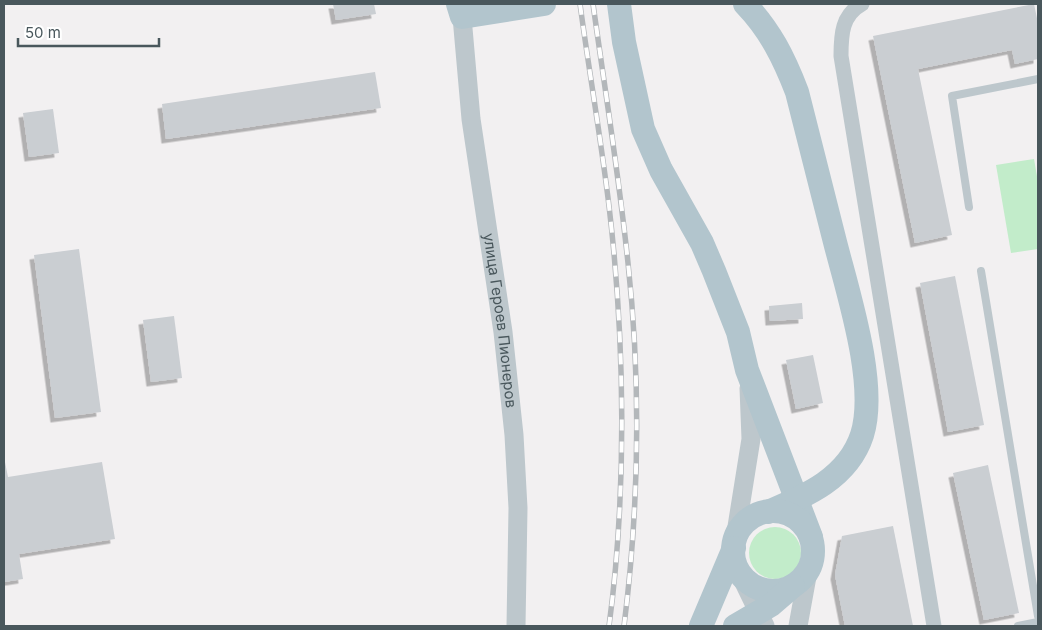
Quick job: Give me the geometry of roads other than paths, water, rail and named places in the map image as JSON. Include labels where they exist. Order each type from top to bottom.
[{"type":"main road","points":[[619,4],[624,42],[643,129],[657,163],[702,243],[714,271],[738,332],[747,370],[811,537],[813,554],[801,578],[771,605],[761,619],[735,626]]},
{"type":"main road","name":"улица Героев Пионеров","points":[[460,10],[533,5]]},
{"type":"main road","points":[[701,626],[748,520],[811,493],[836,474],[856,448],[862,434],[866,402],[864,368],[852,311],[797,92],[784,58],[773,38],[751,10]]},
{"type":"main road","points":[[768,512],[786,513],[794,517],[801,522],[811,537]]},
{"type":"main road","points":[[735,551],[749,582],[767,590],[776,591],[801,578]]},
{"type":"street","points":[[862,4],[847,17],[842,31],[841,56],[934,626]]},
{"type":"street","name":"улица Героев Пионеров","points":[[460,10],[471,119],[504,332],[514,435],[518,508],[516,626]]},
{"type":"street","points":[[747,370],[751,440],[735,551],[761,619]]},
{"type":"street","points":[[798,626],[801,578]]},
{"type":"lane","points":[[969,207],[952,96],[1038,79]]},
{"type":"lane","points":[[980,270],[1038,616]]},
{"type":"lane","points":[[1018,626],[1038,622]]},
{"type":"railway","points":[[580,4],[609,206],[621,363],[622,416],[619,523],[609,626]]},
{"type":"railway","points":[[593,4],[624,230],[635,354],[635,490],[633,536],[624,626]]}]
